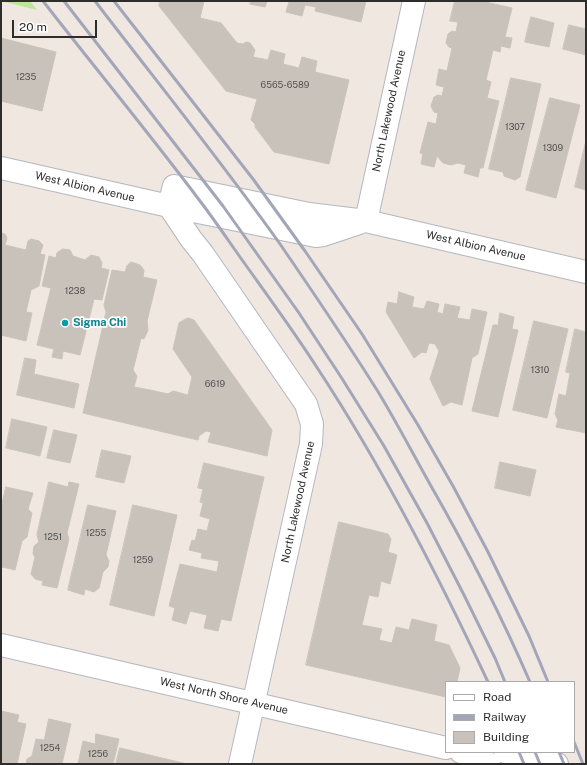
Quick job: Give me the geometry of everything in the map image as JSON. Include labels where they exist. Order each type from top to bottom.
[{"type":"street","name":"North Lakewood Avenue","points":[[366,221],[414,1]]},
{"type":"street","name":"West Albion Avenue","points":[[1,168],[169,206],[174,186],[309,214],[366,221],[586,272]]},
{"type":"street","name":"North Lakewood Avenue","points":[[169,206],[306,404],[312,424],[311,444],[240,764]]},
{"type":"street","name":"West North Shore Avenue","points":[[1,645],[445,748]]},
{"type":"street","points":[[509,753],[557,764]]},
{"type":"green space","points":[[1,1],[30,1],[37,10]]},
{"type":"building","points":[[160,1],[204,1],[200,18],[221,23],[237,43],[250,43],[255,50],[253,57],[268,60],[271,50],[285,54],[283,64],[299,68],[302,57],[317,61],[315,72],[349,80],[329,164],[274,152],[251,120],[257,99],[226,91],[159,6]]},
{"type":"building","points":[[251,1],[267,1],[265,7],[250,4]]},
{"type":"building","points":[[286,1],[366,1],[361,22],[315,11],[316,7],[305,5],[302,16],[286,12],[289,2]]},
{"type":"building","points":[[455,1],[481,1],[512,8],[505,37],[512,38],[510,48],[501,46],[500,52],[493,50],[486,80],[491,82],[487,98],[499,101],[483,168],[480,168],[478,177],[464,173],[466,165],[458,163],[451,165],[443,163],[437,156],[434,167],[421,164],[423,154],[420,153],[428,122],[436,124],[438,113],[434,112],[431,106],[434,97],[438,95],[442,96],[444,87],[436,85],[439,69],[447,71],[452,48],[446,43],[448,34],[452,31],[456,32],[458,22],[450,21]]},
{"type":"building","points":[[531,17],[554,23],[549,47],[525,42]]},
{"type":"building","points":[[569,25],[586,29],[586,55],[563,49]]},
{"type":"building","points":[[1,38],[56,52],[42,111],[1,101]]},
{"type":"building","points":[[511,78],[541,84],[520,177],[515,180],[504,176],[503,172],[489,169]]},
{"type":"building","points":[[550,98],[580,105],[556,198],[526,190]]},
{"type":"building","points":[[586,141],[586,190],[575,187]]},
{"type":"building","points":[[1,233],[5,234],[7,238],[5,245],[26,250],[28,241],[31,239],[39,241],[43,245],[40,254],[45,255],[39,286],[31,290],[26,312],[32,313],[26,341],[1,335]]},
{"type":"building","name":"Sigma Chi","points":[[63,249],[70,250],[73,256],[85,260],[91,255],[99,257],[102,263],[101,268],[109,270],[102,300],[94,299],[80,355],[63,351],[62,359],[52,357],[54,349],[37,345],[51,288],[42,286],[49,256],[56,258],[57,253]]},
{"type":"building","points":[[131,262],[140,265],[144,270],[143,277],[157,280],[147,321],[148,330],[144,339],[141,338],[133,370],[137,376],[134,387],[150,390],[142,427],[83,413],[106,312],[104,305],[112,270],[125,272],[127,266]]},
{"type":"building","points":[[399,292],[414,297],[412,307],[424,309],[427,301],[439,304],[437,312],[443,314],[445,304],[460,307],[457,318],[470,320],[472,309],[487,312],[478,354],[472,358],[462,405],[451,402],[443,406],[430,379],[439,351],[435,344],[429,343],[426,353],[422,352],[414,358],[386,312],[388,302],[397,304]]},
{"type":"building","points":[[500,313],[514,317],[512,329],[518,330],[498,417],[472,411],[493,325],[498,325]]},
{"type":"building","points":[[188,318],[194,320],[272,430],[267,456],[208,442],[211,432],[206,431],[199,436],[198,440],[142,427],[150,390],[168,394],[173,391],[188,395],[192,377],[173,349],[179,323]]},
{"type":"building","points":[[534,321],[568,329],[547,418],[513,410]]},
{"type":"building","points":[[575,329],[586,332],[586,433],[556,427],[558,420],[555,414],[559,394],[566,396],[570,373],[566,372]]},
{"type":"building","points":[[25,358],[36,360],[34,374],[79,384],[74,408],[17,395]]},
{"type":"building","points":[[12,419],[47,427],[40,456],[6,448]]},
{"type":"building","points":[[54,430],[77,435],[70,463],[47,458]]},
{"type":"building","points":[[102,450],[131,456],[124,483],[96,477]]},
{"type":"building","points":[[500,462],[536,470],[530,496],[495,488]]},
{"type":"building","points":[[204,463],[264,477],[231,621],[221,619],[218,631],[204,628],[207,615],[190,611],[186,624],[172,620],[175,608],[169,606],[180,564],[217,572],[219,561],[201,558],[202,553],[189,550],[192,540],[195,541],[198,529],[207,531],[210,519],[200,516],[203,503],[200,502],[203,489],[198,488]]},
{"type":"building","points":[[49,482],[68,487],[69,482],[79,484],[67,533],[69,539],[57,588],[42,585],[43,581],[35,579],[31,574],[35,557],[33,554],[34,546],[39,542],[37,535]]},
{"type":"building","points":[[6,487],[33,493],[28,509],[32,513],[27,537],[22,541],[15,570],[3,567],[1,569],[1,509]]},
{"type":"building","points":[[88,505],[116,511],[106,555],[109,561],[108,567],[103,572],[99,588],[94,592],[85,589],[84,595],[68,590]]},
{"type":"building","points":[[133,505],[177,515],[154,616],[110,605]]},
{"type":"building","points":[[339,522],[388,534],[391,539],[388,552],[397,555],[390,584],[381,581],[378,597],[369,595],[362,625],[382,629],[379,640],[392,643],[396,627],[409,630],[412,619],[437,625],[434,641],[449,645],[460,668],[457,681],[445,681],[445,697],[306,665]]},
{"type":"building","points":[[1,711],[19,715],[17,722],[26,724],[17,764],[1,764]]},
{"type":"building","points":[[49,719],[71,724],[62,764],[26,764],[27,759],[32,756],[36,739],[44,740]]},
{"type":"building","points":[[96,734],[119,739],[113,764],[78,764],[83,741],[95,744]]},
{"type":"building","points":[[120,748],[187,764],[116,764]]},
{"type":"railway","points":[[43,1],[200,201],[282,316],[342,406],[409,522],[488,681]]},
{"type":"railway","points":[[64,1],[223,206],[299,313],[341,377],[384,446],[427,523],[495,658],[505,681]]},
{"type":"railway","points":[[95,1],[258,213],[305,280],[377,390],[470,558],[530,681]]},
{"type":"railway","points":[[114,1],[253,179],[362,334],[418,425],[453,486],[488,552],[529,636],[548,681]]},
{"type":"railway","points":[[575,744],[583,764]]},
{"type":"railway","points":[[519,753],[524,764]]},
{"type":"railway","points":[[535,753],[540,764]]},
{"type":"railway","points":[[559,753],[564,764]]},
{"type":"place","name":"Sigma Chi","points":[[65,323]]}]
